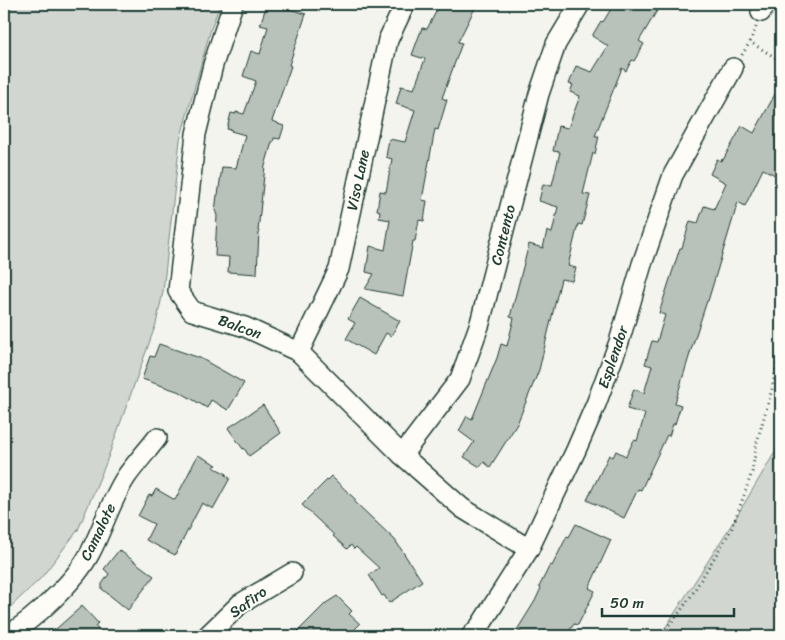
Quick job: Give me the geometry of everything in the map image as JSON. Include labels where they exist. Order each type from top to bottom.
[{"type":"street","name":"Balcon","points":[[233,4],[212,65],[196,134],[178,292],[192,311],[245,327],[299,352],[402,455],[462,508],[529,549]]},
{"type":"street","name":"Viso Lane","points":[[299,352],[340,269],[388,40],[405,4]]},
{"type":"street","name":"Contento","points":[[402,455],[460,379],[480,323],[539,94],[556,44],[580,4]]},
{"type":"street","name":"Esplendor","points":[[471,636],[480,626],[529,549],[596,404],[619,342],[642,264],[673,175],[733,68]]},
{"type":"street","name":"Camalote","points":[[7,636],[21,628],[73,578],[90,555],[115,497],[126,477],[157,438]]},
{"type":"street","name":"Safiro","points":[[207,636],[240,604],[292,573]]},
{"type":"path","points":[[764,8],[750,42],[781,61]]},
{"type":"path","points":[[659,636],[677,616],[691,596],[731,530],[752,472],[757,442],[772,388],[781,342]]},
{"type":"shaded area","points":[[4,4],[220,4],[210,32],[180,140],[163,292],[156,324],[106,463],[78,530],[41,578],[4,613]]},
{"type":"shaded area","points":[[781,442],[781,636],[660,636],[735,519]]},
{"type":"building","points":[[267,4],[274,4],[306,14],[272,121],[284,126],[280,139],[274,138],[272,142],[265,166],[258,231],[257,274],[228,272],[229,257],[215,256],[217,195],[222,167],[236,168],[245,135],[227,129],[231,113],[244,114],[256,81],[243,76],[251,51],[260,54],[268,27],[260,25]]},
{"type":"building","points":[[440,4],[477,4],[458,42],[462,43],[442,98],[447,100],[438,130],[435,129],[422,200],[427,201],[424,221],[419,220],[415,241],[413,241],[403,296],[365,289],[374,274],[366,272],[370,246],[385,250],[390,220],[379,218],[380,211],[377,210],[380,191],[386,192],[392,159],[386,157],[389,139],[405,142],[415,110],[396,104],[401,86],[414,89],[425,59],[412,55],[422,28],[427,29]]},
{"type":"building","points":[[614,4],[661,4],[639,41],[644,44],[634,61],[632,60],[626,71],[622,68],[595,136],[599,136],[583,194],[590,195],[582,225],[578,224],[568,266],[576,268],[572,281],[561,279],[539,370],[517,424],[490,467],[484,462],[480,467],[464,457],[474,442],[459,431],[467,416],[472,419],[501,344],[507,346],[514,318],[510,317],[529,244],[543,248],[547,231],[552,233],[558,207],[539,201],[543,184],[552,185],[560,152],[553,151],[558,126],[568,128],[580,96],[570,92],[573,85],[569,84],[576,66],[592,72],[608,46],[592,36]]},
{"type":"building","points":[[781,83],[781,178],[763,169],[745,206],[738,202],[675,403],[681,405],[675,424],[673,424],[669,436],[667,435],[641,490],[638,489],[624,518],[587,500],[609,455],[613,457],[616,451],[626,456],[634,440],[637,441],[645,414],[627,409],[634,389],[644,393],[652,366],[645,364],[652,341],[657,342],[665,315],[659,313],[690,221],[698,223],[704,206],[714,209],[726,183],[710,174],[717,159],[723,160],[742,126],[754,133]]},
{"type":"building","points":[[360,298],[400,321],[391,336],[386,333],[374,355],[346,339],[355,323],[348,319]]},
{"type":"building","points":[[159,344],[200,358],[244,383],[228,410],[211,400],[207,408],[180,392],[142,379],[150,356],[154,357]]},
{"type":"building","points":[[263,405],[281,433],[249,456],[228,428]]},
{"type":"building","points":[[198,455],[217,465],[213,467],[227,474],[225,475],[230,478],[213,509],[202,503],[175,555],[146,540],[154,524],[138,516],[149,495],[152,496],[156,489],[175,500]]},
{"type":"building","points":[[331,476],[395,540],[422,581],[389,603],[384,595],[382,596],[369,575],[379,568],[356,547],[354,549],[351,545],[347,549],[302,505]]},
{"type":"building","points":[[576,524],[611,540],[589,588],[595,591],[578,625],[574,624],[566,636],[527,636],[517,630],[535,601],[541,588],[539,587],[550,565],[552,566],[567,536],[569,537]]},
{"type":"building","points":[[119,550],[154,576],[128,610],[102,589],[102,584],[109,574],[104,569]]},
{"type":"building","points":[[337,596],[352,611],[349,614],[360,624],[348,636],[293,636],[326,603]]},
{"type":"building","points":[[82,606],[98,623],[95,626],[104,636],[48,636]]}]
